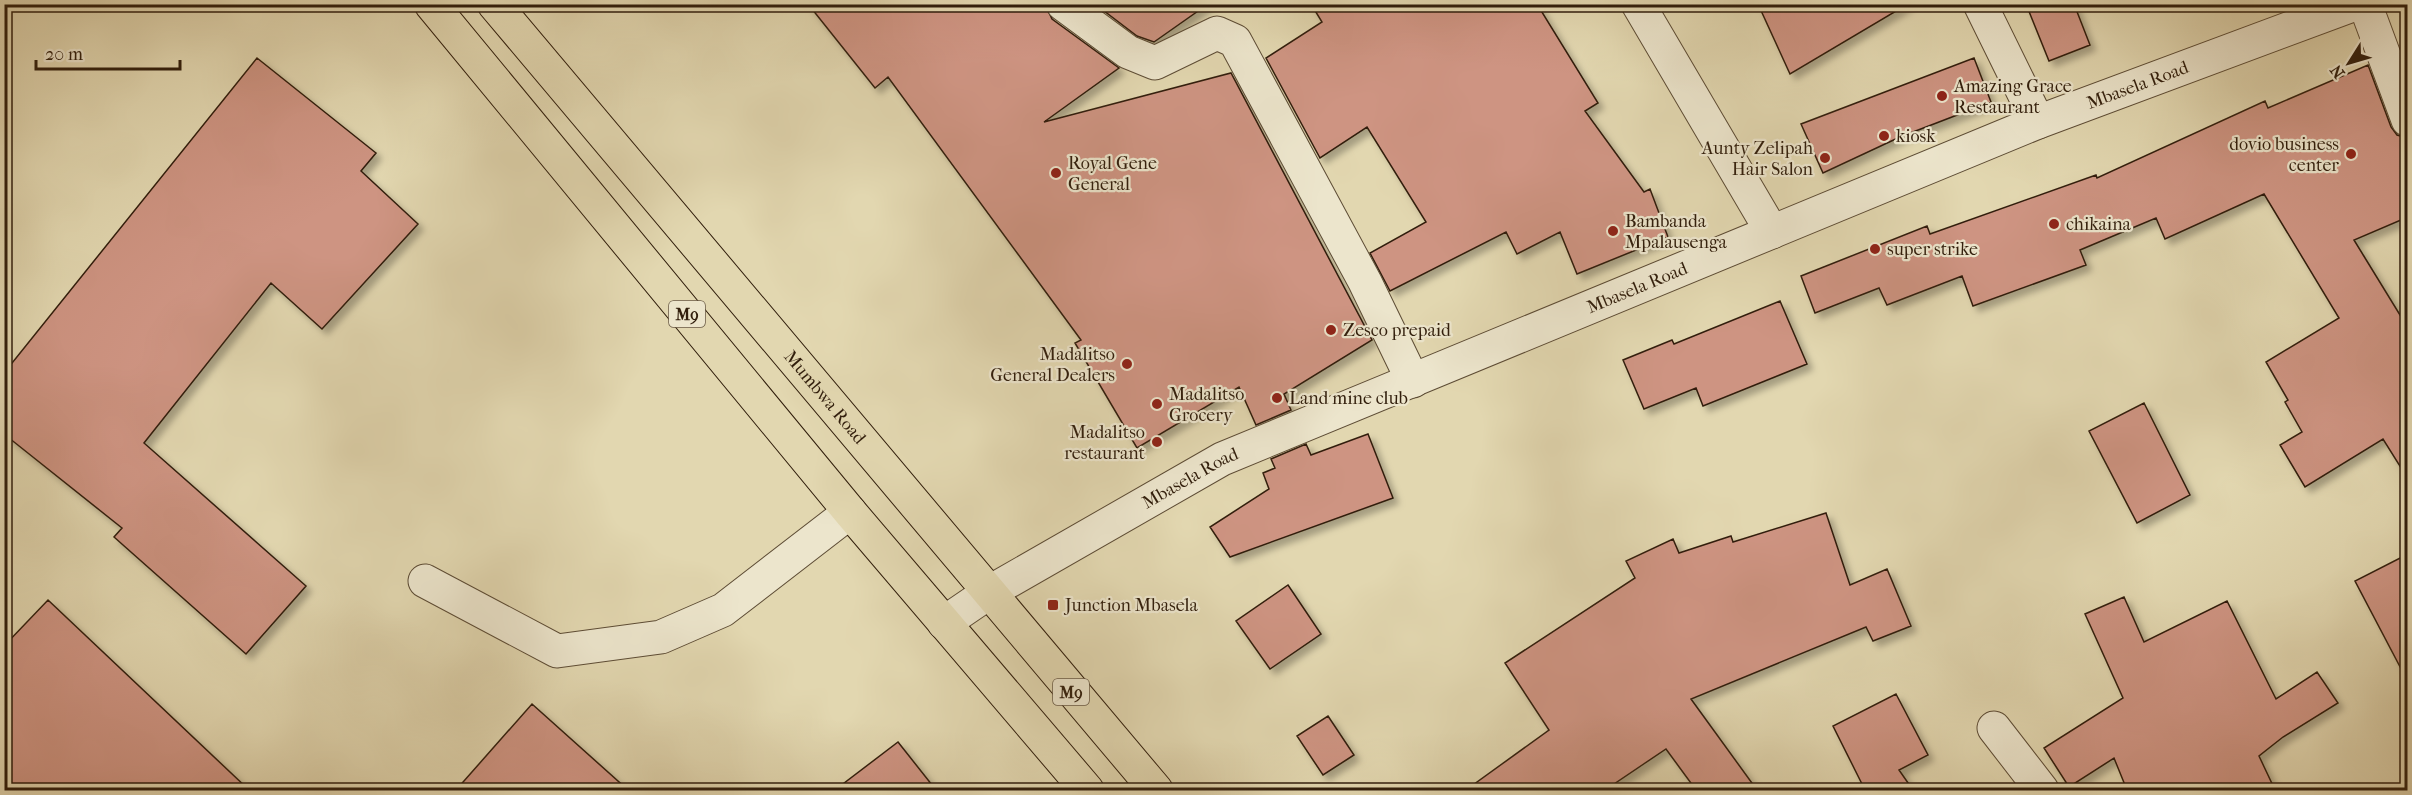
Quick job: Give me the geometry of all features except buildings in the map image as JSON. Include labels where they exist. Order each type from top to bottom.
[{"type":"main road","name":"M9","points":[[431,4],[850,512],[1087,790]]},
{"type":"main road","name":"Mumbwa Road","points":[[494,4],[1156,790]]},
{"type":"street","points":[[1063,4],[1128,52],[1155,63],[1216,33],[1235,41],[1365,282],[1413,381]]},
{"type":"street","points":[[1638,4],[1772,232]]},
{"type":"street","points":[[1980,4],[2038,122]]},
{"type":"street","name":"Mbasela Road","points":[[944,623],[988,593],[1222,459],[2038,122],[2355,4]]},
{"type":"street","points":[[2365,4],[2408,120]]},
{"type":"street","points":[[425,581],[557,651],[661,637],[723,610],[850,512]]},
{"type":"street","points":[[1994,728],[2042,790]]},
{"type":"place","name":"Amazing Grace Restaurant","points":[[1942,96]]},
{"type":"place","name":"kiosk","points":[[1884,136]]},
{"type":"place","name":"dovio business center","points":[[2351,154]]},
{"type":"place","name":"Aunty Zelipah Hair Salon","points":[[1825,158]]},
{"type":"place","name":"Royal Gene General","points":[[1056,173]]},
{"type":"place","name":"chikaina","points":[[2054,224]]},
{"type":"place","name":"Bambanda Mpalausenga","points":[[1613,231]]},
{"type":"place","name":"super strike","points":[[1875,249]]},
{"type":"place","name":"Zesco prepaid","points":[[1331,330]]},
{"type":"place","name":"Madalitso General Dealers","points":[[1127,364]]},
{"type":"place","name":"Land mine club","points":[[1277,398]]},
{"type":"place","name":"Madalitso Grocery","points":[[1157,404]]},
{"type":"place","name":"Madalitso restaurant","points":[[1157,442]]},
{"type":"place","name":"Junction Mbasela","points":[[1053,605]]}]
